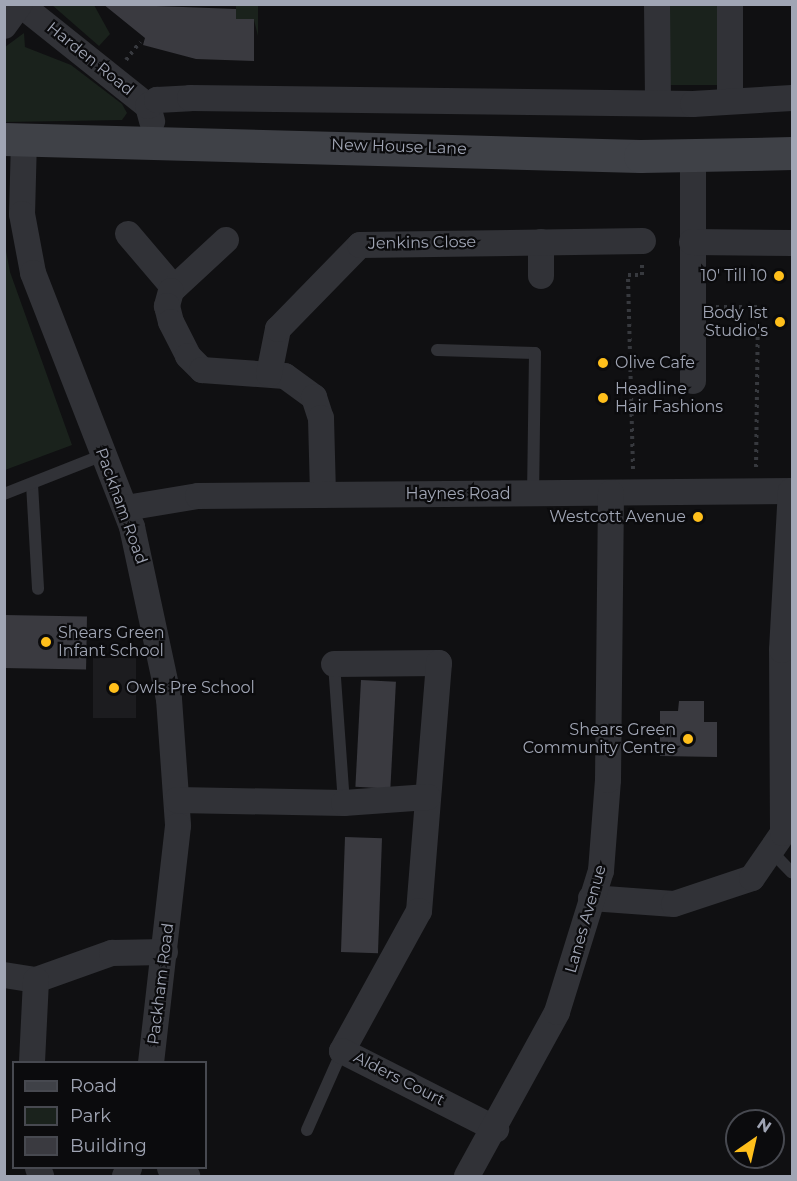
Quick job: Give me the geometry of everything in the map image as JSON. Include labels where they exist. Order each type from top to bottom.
[{"type":"street","name":"Harden Road","points":[[4,26],[20,4],[150,113],[162,99],[190,98],[658,103]]},
{"type":"street","points":[[657,4],[658,103],[792,98]]},
{"type":"street","points":[[730,4],[730,101]]},
{"type":"street","name":"New House Lane","points":[[14,139],[693,157],[792,153]]},
{"type":"street","name":"Packham Road","points":[[14,139],[22,214],[33,273],[103,455],[126,508],[162,657],[177,800],[165,952],[151,1061]]},
{"type":"street","points":[[693,157],[691,308],[693,381]]},
{"type":"street","points":[[128,234],[174,288]]},
{"type":"street","points":[[226,240],[174,288],[167,303],[171,322],[196,366],[206,372],[269,374],[295,381],[318,406],[323,495]]},
{"type":"street","name":"Jenkins Close","points":[[269,374],[278,329],[360,245],[644,241]]},
{"type":"street","points":[[541,276],[542,242]]},
{"type":"street","points":[[692,242],[792,243]]},
{"type":"street","points":[[591,898],[674,904],[752,878],[783,832],[782,650],[792,491]]},
{"type":"street","name":"Haynes Road","points":[[126,508],[171,497],[792,491]]},
{"type":"street","name":"Lanes Avenue","points":[[467,1176],[496,1129],[556,1012],[580,951],[591,898],[601,871],[608,803],[622,493]]},
{"type":"street","name":"Alders Court","points":[[334,664],[439,663],[419,911],[402,949],[342,1050],[496,1129]]},
{"type":"street","points":[[177,800],[344,803],[428,797]]},
{"type":"street","points":[[4,975],[36,980],[112,953],[165,952]]},
{"type":"street","points":[[32,1061],[36,980]]},
{"type":"lane","points":[[437,350],[535,353],[533,493]]},
{"type":"lane","points":[[4,494],[103,455]]},
{"type":"lane","points":[[32,484],[38,589]]},
{"type":"lane","points":[[334,664],[344,803]]},
{"type":"lane","points":[[771,851],[792,873]]},
{"type":"lane","points":[[307,1130],[342,1050]]},
{"type":"path","points":[[120,68],[140,42]]},
{"type":"path","points":[[622,493],[628,275],[642,275],[644,241]]},
{"type":"path","points":[[691,308],[758,307],[756,491]]},
{"type":"shaded area","name":"Owls Pre School","points":[[93,658],[136,658],[136,718],[93,718]]},
{"type":"green space","points":[[52,5],[94,5],[110,34],[99,46]]},
{"type":"green space","points":[[236,5],[258,5],[258,36],[254,20],[236,19]]},
{"type":"green space","points":[[662,5],[723,5],[723,85],[662,85]]},
{"type":"green space","points":[[24,33],[25,47],[71,65],[122,104],[127,113],[122,120],[5,122],[5,47]]},
{"type":"green space","points":[[4,240],[10,272],[72,445],[5,470]]},
{"type":"building","points":[[103,4],[236,9],[236,19],[254,19],[254,61],[196,59],[143,45],[145,38]]},
{"type":"building","name":"Shears Green Infant School","points":[[4,615],[87,616],[86,669],[4,668]]},
{"type":"building","points":[[361,680],[396,682],[390,789],[355,787]]},
{"type":"building","name":"Shears Green Community Centre","points":[[679,701],[704,701],[704,722],[717,722],[717,757],[660,756],[660,711],[678,711]]},
{"type":"building","points":[[345,837],[382,838],[378,953],[341,952]]},
{"type":"place","name":"10' Till 10","points":[[779,276]]},
{"type":"place","name":"Body 1st Studio's","points":[[780,322]]},
{"type":"place","name":"Olive Cafe","points":[[603,363]]},
{"type":"place","name":"Headline Hair Fashions","points":[[603,398]]},
{"type":"place","name":"Westcott Avenue","points":[[698,517]]},
{"type":"place","name":"Shears Green Infant School","points":[[46,642]]},
{"type":"place","name":"Owls Pre School","points":[[114,688]]},
{"type":"place","name":"Shears Green Community Centre","points":[[688,739]]}]
